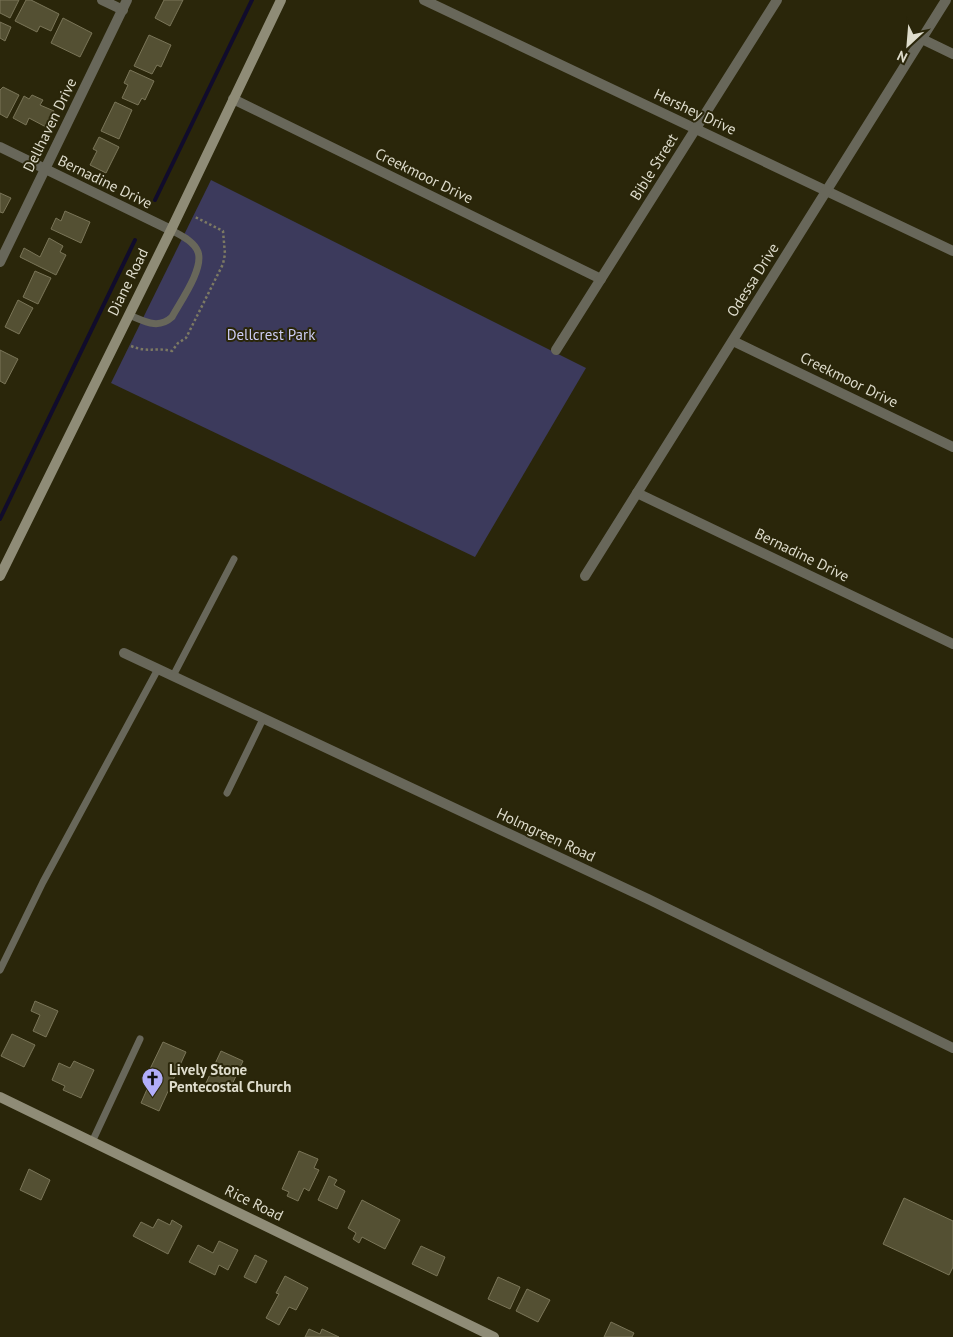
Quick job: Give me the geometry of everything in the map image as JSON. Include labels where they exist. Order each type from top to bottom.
[{"type":"street","points":[[102,0],[122,10]]},
{"type":"street","name":"Dellhaven Drive","points":[[0,262],[127,0]]},
{"type":"street","name":"Diane Road","points":[[0,576],[171,230],[281,0]]},
{"type":"street","name":"Hershey Drive","points":[[424,0],[953,251]]},
{"type":"street","name":"Bible Street","points":[[556,350],[777,0]]},
{"type":"street","name":"Odessa Drive","points":[[585,576],[946,0]]},
{"type":"street","points":[[922,39],[953,54]]},
{"type":"street","name":"Creekmoor Drive","points":[[233,99],[601,279]]},
{"type":"street","name":"Bernadine Drive","points":[[0,147],[171,230]]},
{"type":"street","name":"Creekmoor Drive","points":[[733,341],[953,447]]},
{"type":"street","name":"Bernadine Drive","points":[[638,492],[953,644]]},
{"type":"street","name":"Holmgreen Road","points":[[124,653],[648,899],[953,1048]]},
{"type":"street","name":"Rice Road","points":[[0,1097],[494,1337]]},
{"type":"lane","points":[[129,314],[149,323],[159,325],[167,322],[172,317],[198,270],[198,252],[191,243],[171,230]]},
{"type":"lane","points":[[173,676],[234,559]]},
{"type":"lane","points":[[0,970],[47,873],[158,669]]},
{"type":"lane","points":[[227,793],[263,719]]},
{"type":"lane","points":[[92,1142],[140,1039]]},
{"type":"green space","name":"Dellcrest Park","points":[[211,180],[586,368],[475,557],[111,383]]},
{"type":"building","points":[[0,0],[19,0],[10,18],[0,13]]},
{"type":"building","points":[[26,0],[31,0],[59,14],[51,31],[40,26],[37,32],[15,21]]},
{"type":"building","points":[[164,0],[183,0],[170,26],[155,18]]},
{"type":"building","points":[[63,18],[92,33],[80,57],[51,43]]},
{"type":"building","points":[[0,22],[11,27],[5,41],[0,38]]},
{"type":"building","points":[[149,35],[171,45],[161,67],[157,65],[152,74],[134,66]]},
{"type":"building","points":[[130,70],[154,81],[145,100],[142,98],[138,105],[122,98],[128,85],[124,83]]},
{"type":"building","points":[[3,87],[19,95],[7,118],[0,114],[0,90]]},
{"type":"building","points":[[32,95],[43,100],[40,105],[54,111],[46,127],[29,118],[26,125],[13,118],[24,96],[29,99]]},
{"type":"building","points":[[115,102],[132,110],[119,139],[101,131]]},
{"type":"building","points":[[99,137],[119,147],[106,173],[90,165],[97,151],[93,149]]},
{"type":"building","points":[[0,193],[11,198],[3,213],[0,212]]},
{"type":"building","points":[[65,211],[90,222],[81,243],[51,229],[56,218],[61,221]]},
{"type":"building","points":[[49,238],[63,246],[60,252],[66,255],[56,275],[20,257],[24,248],[40,257]]},
{"type":"building","points":[[35,271],[51,278],[38,304],[23,297]]},
{"type":"building","points":[[18,300],[33,308],[19,334],[5,327]]},
{"type":"building","points":[[0,350],[18,359],[5,384],[0,381]]},
{"type":"building","points":[[35,1001],[58,1011],[46,1037],[33,1031],[40,1015],[31,1011]]},
{"type":"building","points":[[12,1034],[35,1045],[24,1067],[1,1056]]},
{"type":"building","points":[[163,1042],[186,1052],[159,1111],[141,1103],[155,1071],[150,1069]]},
{"type":"building","points":[[221,1051],[243,1061],[230,1089],[222,1085],[220,1090],[206,1083]]},
{"type":"building","points":[[74,1061],[94,1070],[81,1098],[63,1090],[65,1086],[52,1080],[59,1063],[70,1068]]},
{"type":"building","points":[[299,1151],[318,1159],[314,1168],[319,1170],[309,1191],[304,1188],[298,1201],[287,1196],[289,1192],[282,1189]]},
{"type":"building","points":[[29,1169],[50,1180],[41,1200],[20,1190]]},
{"type":"building","points":[[329,1176],[337,1180],[334,1185],[345,1191],[337,1209],[318,1200]]},
{"type":"building","points":[[904,1198],[953,1221],[953,1267],[949,1275],[883,1244]]},
{"type":"building","points":[[362,1200],[400,1220],[385,1249],[362,1237],[359,1243],[353,1239],[356,1233],[348,1228]]},
{"type":"building","points":[[158,1219],[170,1225],[172,1220],[182,1226],[168,1254],[133,1236],[141,1222],[153,1228]]},
{"type":"building","points":[[219,1241],[238,1250],[228,1270],[219,1265],[215,1275],[189,1262],[198,1245],[213,1253]]},
{"type":"building","points":[[421,1246],[445,1257],[437,1276],[412,1264]]},
{"type":"building","points":[[255,1255],[267,1261],[256,1283],[244,1277]]},
{"type":"building","points":[[285,1276],[308,1288],[296,1310],[289,1307],[279,1325],[266,1318],[279,1294],[276,1293]]},
{"type":"building","points":[[498,1277],[520,1287],[510,1309],[488,1299]]},
{"type":"building","points":[[527,1289],[550,1300],[538,1322],[516,1311]]},
{"type":"building","points":[[611,1322],[634,1333],[632,1337],[604,1337]]},
{"type":"building","points":[[309,1329],[320,1334],[322,1329],[339,1337],[305,1337]]},
{"type":"waterway","points":[[155,200],[252,0]]},
{"type":"waterway","points":[[0,519],[135,240]]},
{"type":"place","name":"Lively Stone Pentecostal Church","points":[[153,1098]]}]
